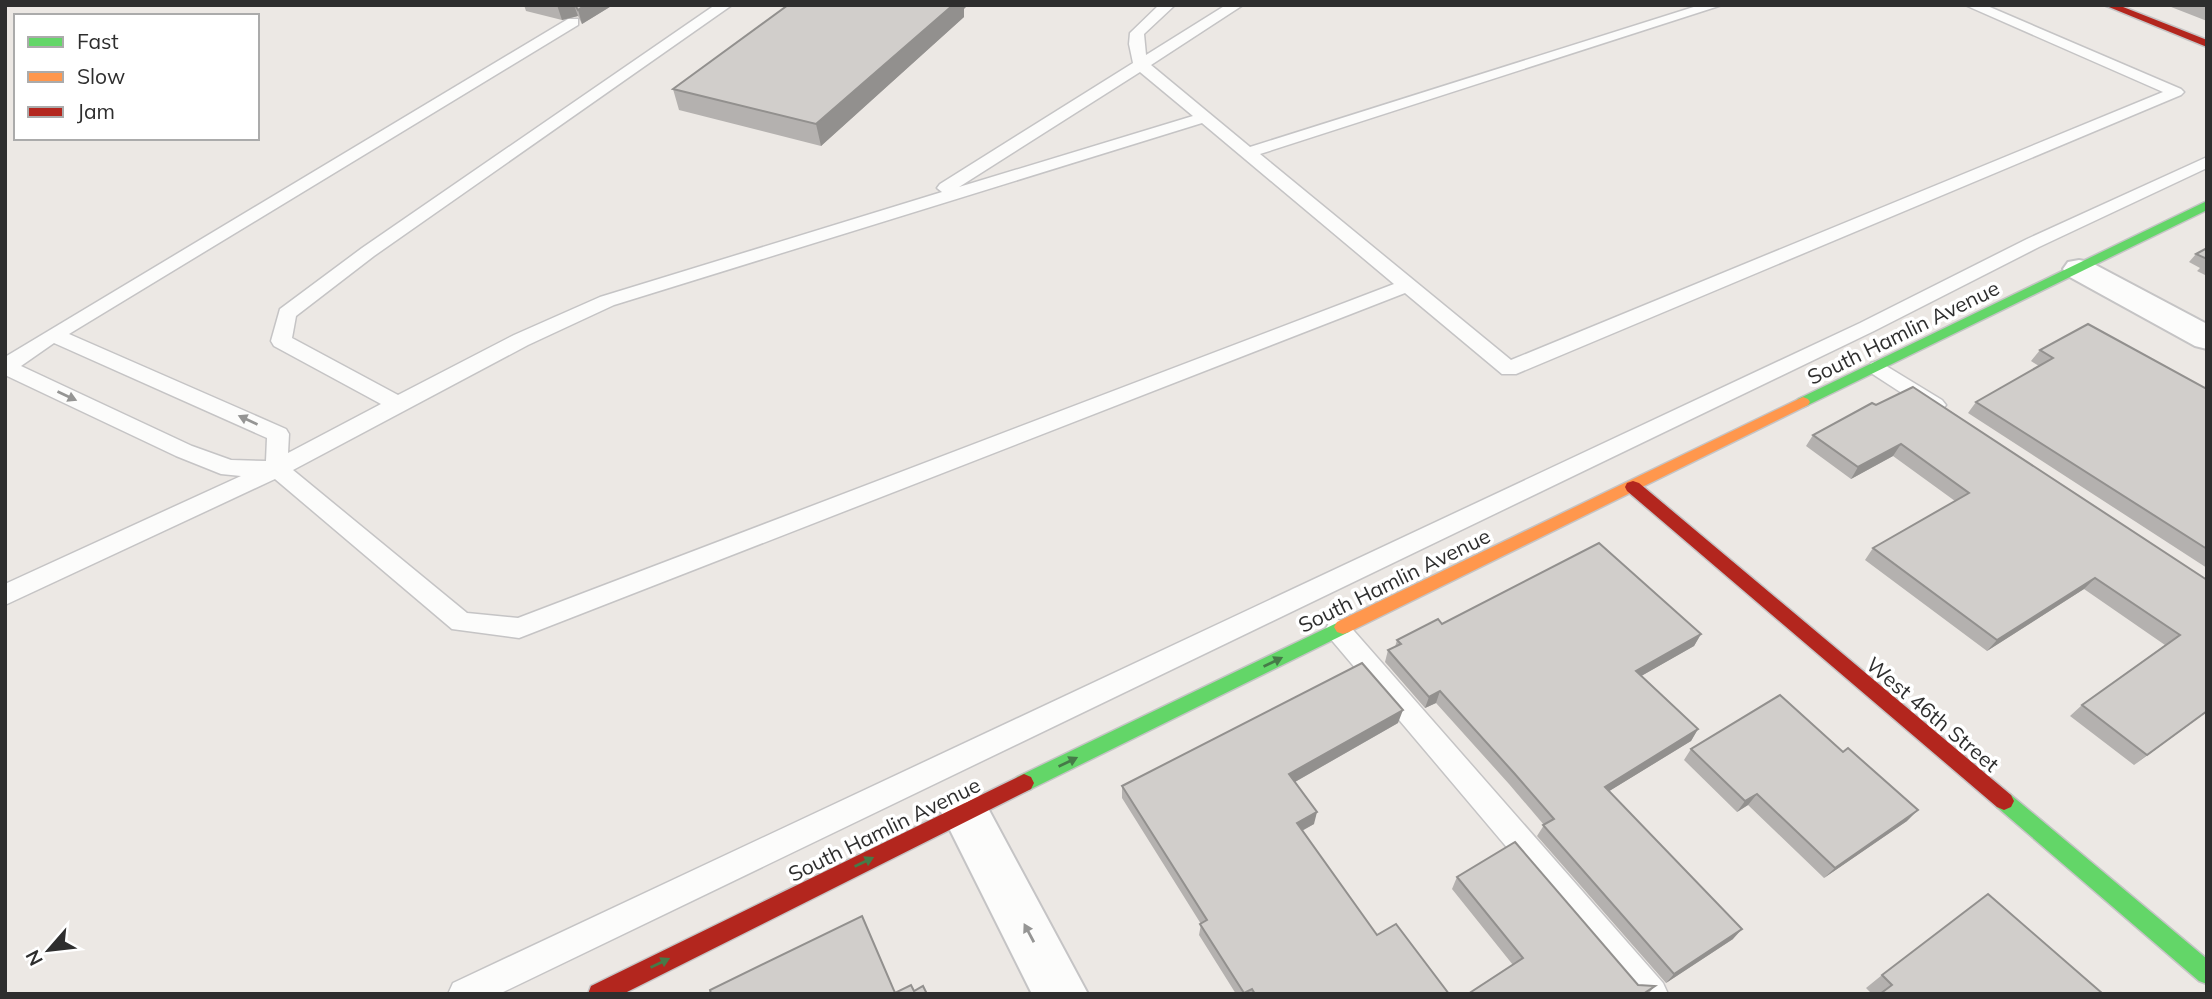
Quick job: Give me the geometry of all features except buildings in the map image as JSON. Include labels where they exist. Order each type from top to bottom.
[{"type":"street","points":[[2110,5],[2207,44]]},
{"type":"street","name":"South Hamlin Avenue","points":[[599,994],[965,812],[2207,205]]},
{"type":"street","points":[[2078,269],[2207,338]]},
{"type":"street","name":"West 46th Street","points":[[1633,487],[2207,973]]},
{"type":"street","points":[[965,812],[1061,994]]},
{"type":"lane","points":[[398,404],[281,341],[287,313],[368,252],[725,5]]},
{"type":"lane","points":[[1168,5],[1137,33],[1136,44],[1141,65],[1509,369],[2176,92],[1972,5]]},
{"type":"lane","points":[[919,205],[1236,5]]},
{"type":"lane","points":[[1247,153],[1715,5]]},
{"type":"lane","points":[[5,367],[53,335],[573,22]]},
{"type":"lane","points":[[5,595],[277,469],[521,340],[607,301],[1205,117]]},
{"type":"lane","points":[[464,994],[1855,333],[2033,243],[2207,162]]},
{"type":"lane","points":[[5,367],[184,451],[229,468],[277,469],[461,622],[519,628],[1406,286]]},
{"type":"lane","points":[[53,335],[278,434],[277,469]]},
{"type":"lane","points":[[1878,368],[1954,418]]},
{"type":"lane","points":[[1338,630],[1652,994]]},
{"type":"traffic: fast","points":[[1803,402],[2207,205]]},
{"type":"traffic: fast","points":[[1024,783],[1343,627]]},
{"type":"traffic: fast","points":[[2004,801],[2207,973]]},
{"type":"traffic: slow","points":[[1343,627],[1803,402]]},
{"type":"traffic: jam","points":[[2109,5],[2207,44]]},
{"type":"traffic: jam","points":[[1633,487],[2004,801]]},
{"type":"traffic: jam","points":[[599,994],[1024,783]]}]
